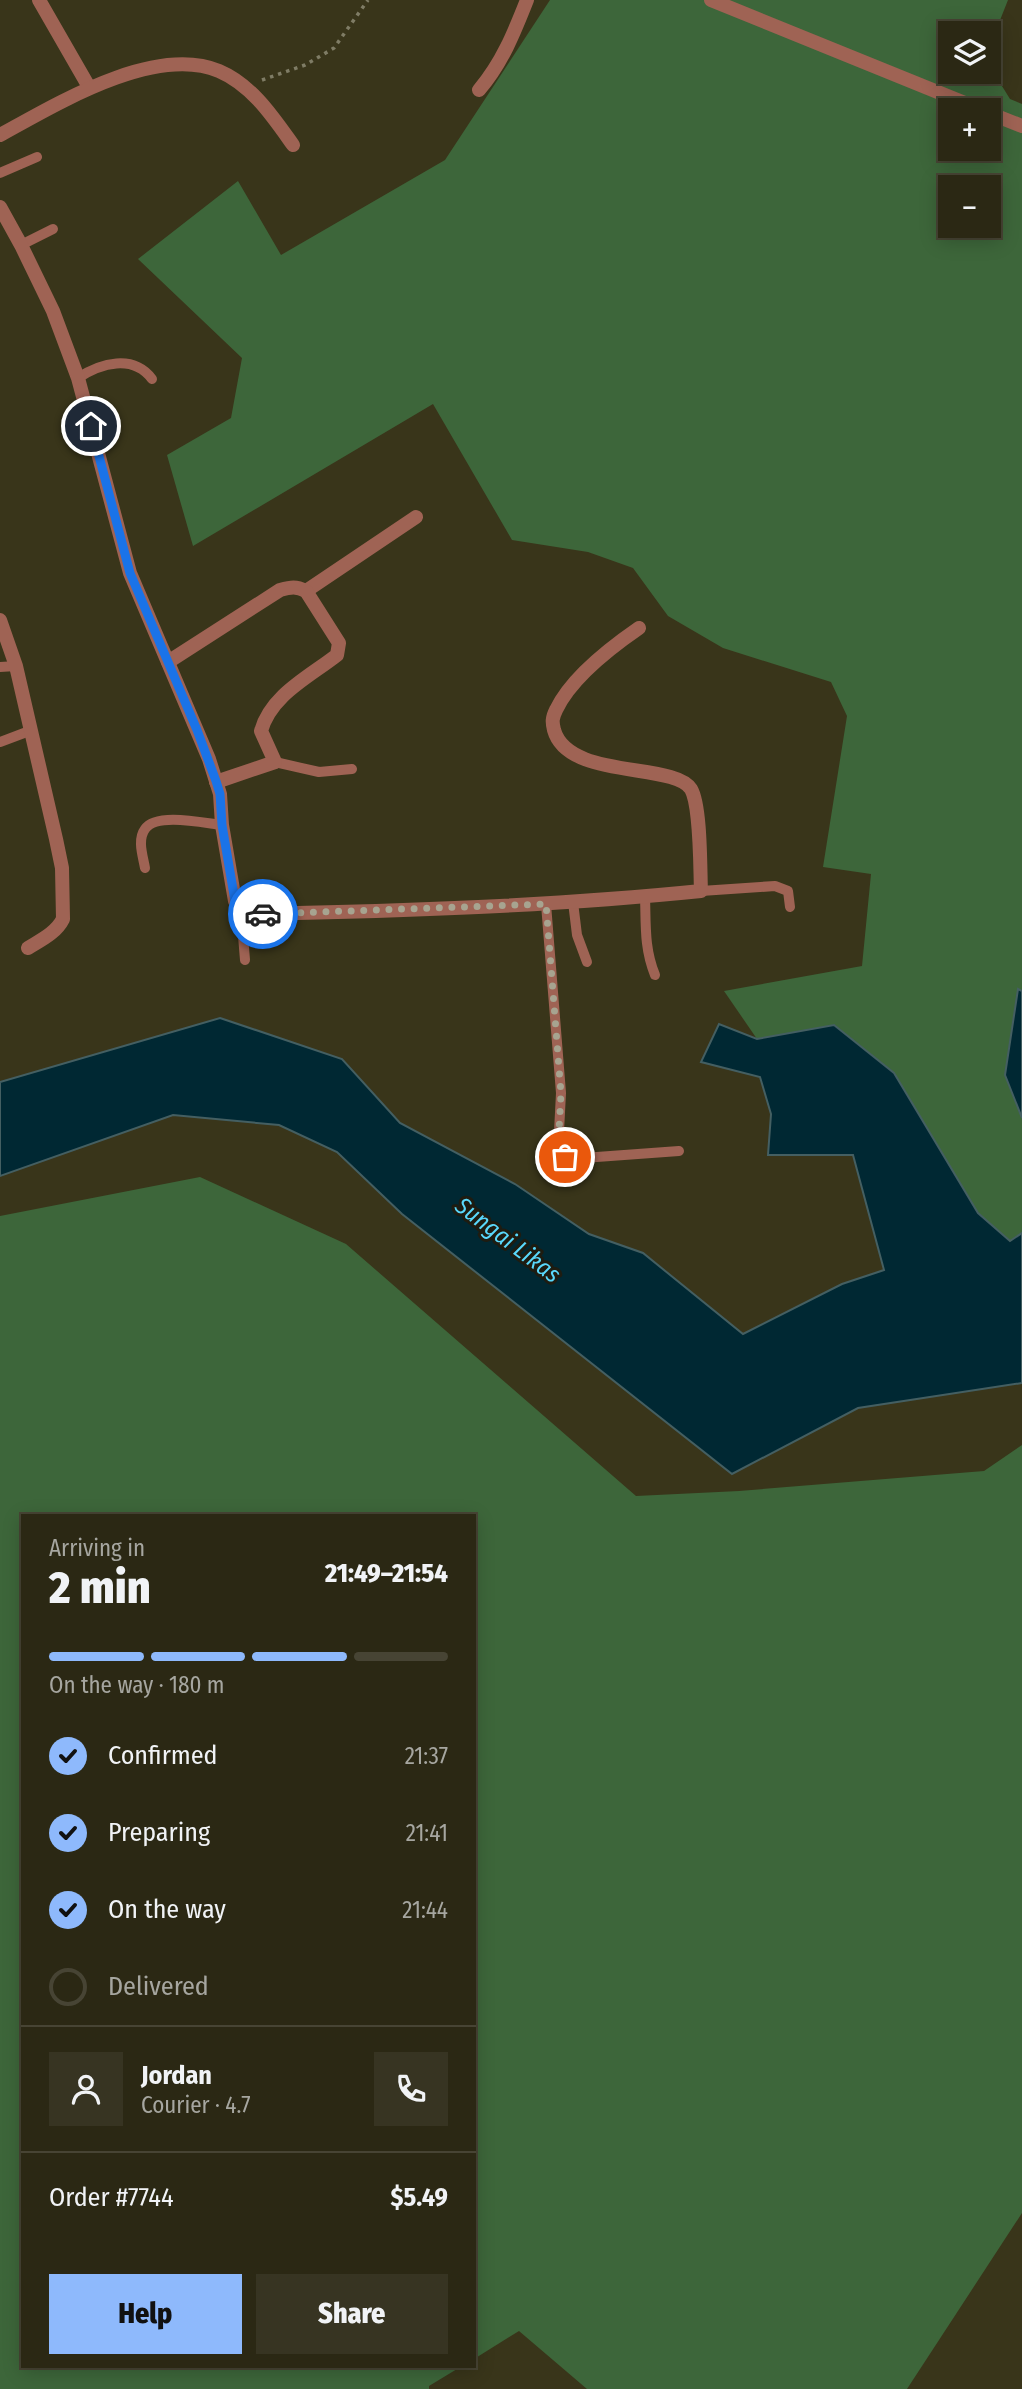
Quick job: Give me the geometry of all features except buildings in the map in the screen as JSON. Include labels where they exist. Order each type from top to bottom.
[{"type":"street","points":[[39,0],[89,87]]},
{"type":"street","points":[[479,90],[508,49],[527,0]]},
{"type":"street","points":[[711,0],[952,98]]},
{"type":"street","points":[[0,135],[89,87],[178,63],[219,71],[244,86],[293,145]]},
{"type":"street","points":[[1001,118],[1022,126]]},
{"type":"street","points":[[0,207],[22,245],[53,311],[78,378],[130,573],[220,794],[222,825],[235,901],[241,911],[256,914],[325,913],[546,904],[701,891],[696,805],[692,790],[673,778],[576,755],[562,746],[552,723],[560,701],[577,678],[612,646],[639,628]]},
{"type":"street","points":[[306,591],[416,517]]},
{"type":"street","points":[[168,662],[280,590],[298,587],[306,591],[338,643],[337,655],[278,701],[265,717],[261,731],[275,762],[216,782]]},
{"type":"street","points":[[0,620],[16,666],[32,730],[62,869],[63,919],[47,937],[28,948]]},
{"type":"lane","points":[[0,173],[37,157]]},
{"type":"lane","points":[[22,245],[53,229]]},
{"type":"lane","points":[[78,378],[87,372],[120,363],[134,364],[144,369],[152,379]]},
{"type":"lane","points":[[0,667],[16,666]]},
{"type":"lane","points":[[0,742],[32,730]]},
{"type":"lane","points":[[275,762],[319,772],[352,769]]},
{"type":"lane","points":[[145,868],[141,843],[145,828],[157,821],[222,825]]},
{"type":"lane","points":[[701,891],[775,886],[788,891],[790,907]]},
{"type":"lane","points":[[645,896],[645,939],[655,975]]},
{"type":"lane","points":[[573,902],[577,935],[587,962]]},
{"type":"lane","points":[[546,904],[561,1093],[558,1151],[565,1157],[583,1158],[679,1151]]},
{"type":"lane","points":[[241,911],[245,960]]},
{"type":"path","points":[[244,86],[305,65],[334,48],[368,0]]},
{"type":"green space","points":[[550,0],[1008,0],[1000,21],[938,21],[938,84],[1001,84],[1010,99],[1022,104],[1022,991],[1018,989],[1005,1074],[1022,1118],[1022,1233],[1010,1241],[978,1213],[894,1073],[834,1025],[757,1039],[724,991],[862,966],[871,874],[823,867],[847,716],[831,682],[723,648],[668,616],[633,568],[588,552],[512,540],[433,404],[193,546],[167,455],[231,418],[242,358],[138,259],[238,181],[281,255],[445,160]]},
{"type":"green space","points":[[200,1177],[346,1244],[636,1496],[739,1491],[984,1471],[1022,1445],[1022,2213],[907,2389],[587,2389],[519,2331],[476,2358],[476,1514],[21,1514],[21,2368],[459,2368],[429,2386],[429,2389],[0,2389],[0,1216]]},
{"type":"water","points":[[1018,989],[1022,991],[1022,1118],[1005,1075]]},
{"type":"water","name":"Sungai Likas","points":[[220,1018],[342,1059],[400,1123],[515,1184],[589,1234],[643,1253],[743,1334],[842,1284],[884,1270],[853,1155],[768,1155],[771,1114],[760,1077],[701,1062],[719,1024],[757,1039],[834,1025],[894,1073],[978,1213],[1010,1241],[1022,1233],[1022,1383],[858,1408],[732,1474],[402,1214],[337,1152],[279,1125],[173,1115],[0,1176],[0,1082]]},
{"type":"way so far","points":[[263,914],[546,904],[561,1093],[558,1151],[565,1157]]},
{"type":"route","points":[[91,426],[130,573],[209,759],[220,794],[222,825],[235,901],[241,911],[263,914]]}]
